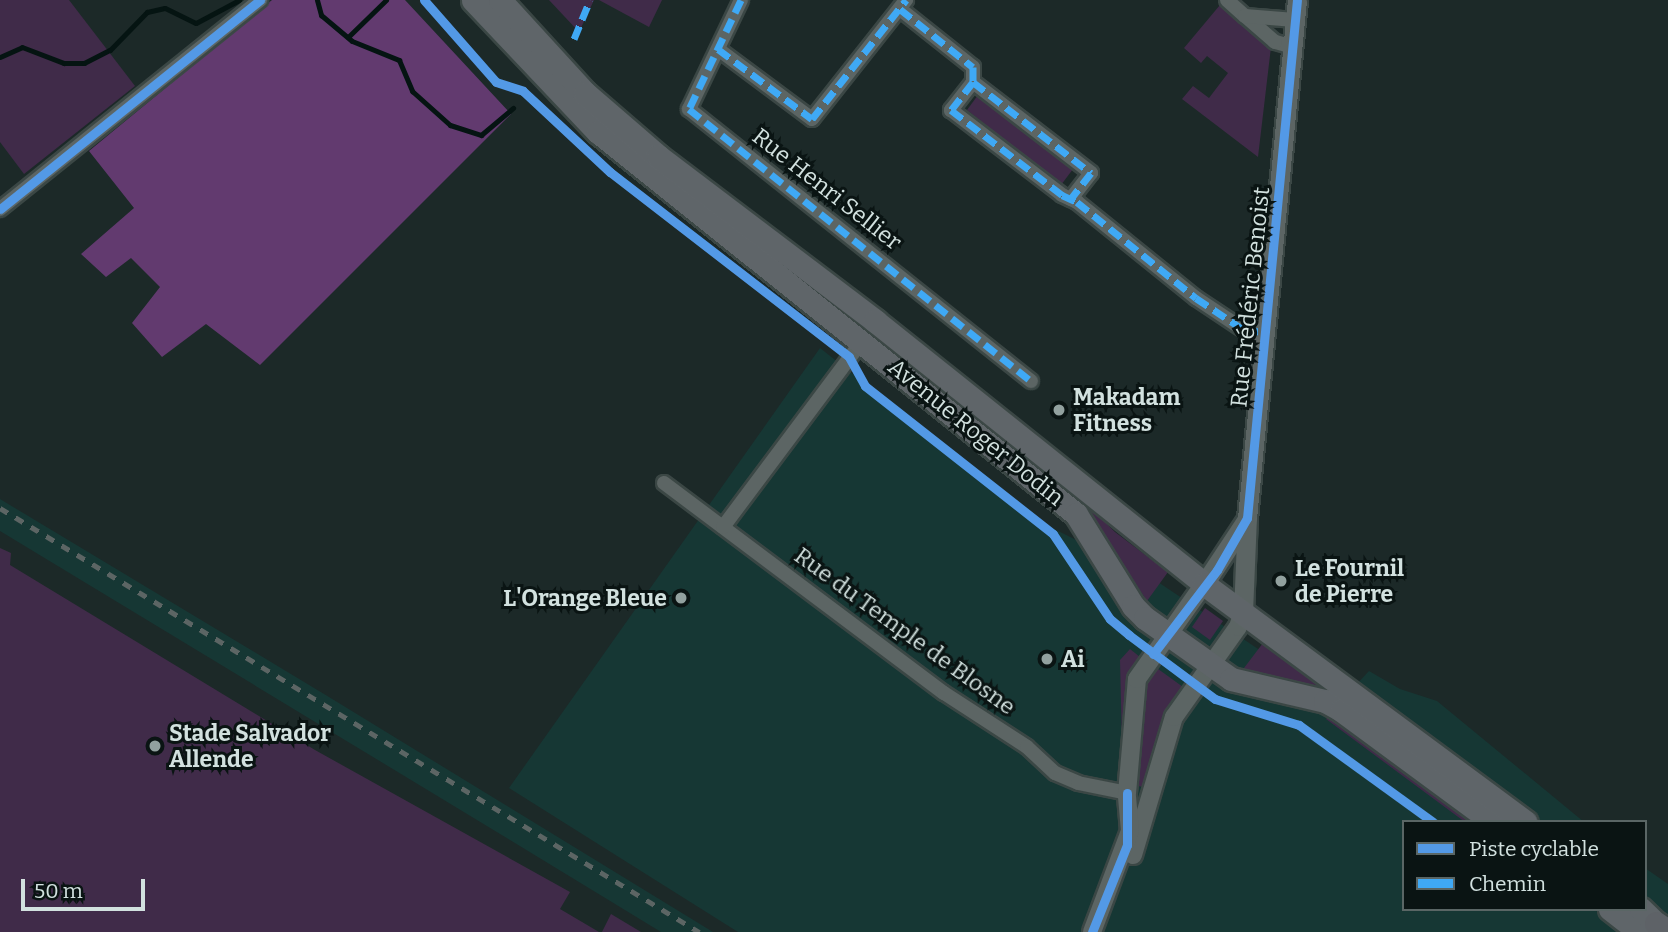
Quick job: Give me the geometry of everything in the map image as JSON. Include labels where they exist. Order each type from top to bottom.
[{"type":"main road","name":"Avenue Roger Dodin","points":[[490,4],[598,132],[1076,514],[1133,606],[1168,635],[1231,679],[1325,701],[1342,710],[1490,820]]},
{"type":"main road","name":"Avenue Roger Dodin","points":[[490,4],[585,93],[658,156],[845,298],[1204,584],[1523,820]]},
{"type":"main road","name":"Rue Frédéric Benoist","points":[[1244,612],[1247,518],[1296,10]]},
{"type":"main road","name":"Rue Frédéric Benoist","points":[[1204,584],[1233,547],[1247,518]]},
{"type":"main road","points":[[1616,911],[1654,925]]},
{"type":"street","points":[[0,209],[260,0]]},
{"type":"street","name":"Rue Henri Sellier","points":[[741,0],[689,109],[1031,381]]},
{"type":"street","points":[[1227,0],[1275,42],[1293,47]]},
{"type":"street","points":[[718,49],[812,118],[903,4],[973,67],[973,82],[951,110],[1071,199],[1196,298],[1244,330],[1266,332]]},
{"type":"street","points":[[1245,16],[1296,10]]},
{"type":"street","points":[[973,82],[1091,173],[1071,199]]},
{"type":"street","points":[[723,527],[862,341]]},
{"type":"street","name":"Rue du Temple de Blosne","points":[[664,483],[944,693],[1027,747],[1055,773],[1078,783],[1127,793]]},
{"type":"street","points":[[1092,932],[1127,845],[1127,793],[1137,679],[1204,584]]},
{"type":"street","points":[[1100,932],[1151,804],[1174,718],[1244,612]]},
{"type":"street","points":[[1127,793],[1151,804]]},
{"type":"shaded area","points":[[0,0],[69,0],[135,86],[24,174],[0,142]]},
{"type":"shaded area","points":[[272,0],[405,0],[511,114],[260,365],[206,324],[162,357],[132,323],[160,287],[131,258],[106,277],[81,254],[134,208],[89,151]]},
{"type":"shaded area","points":[[549,0],[594,0],[579,32]]},
{"type":"shaded area","points":[[599,0],[662,0],[649,27]]},
{"type":"shaded area","points":[[1220,5],[1271,47],[1258,157],[1182,99],[1193,86],[1209,98],[1228,73],[1207,56],[1201,63],[1184,48]]},
{"type":"shaded area","points":[[978,95],[1073,169],[1061,185],[967,110]]},
{"type":"shaded area","points":[[820,348],[1042,523],[1149,576],[1339,703],[1369,671],[1400,689],[1437,701],[1582,820],[1402,820],[1402,911],[1647,911],[1647,869],[1668,884],[1668,932],[738,932],[509,788]]},
{"type":"shaded area","points":[[1077,495],[1115,532],[1168,572],[1147,601]]},
{"type":"shaded area","points":[[0,499],[713,932],[661,932],[0,531]]},
{"type":"shaded area","name":"Stade Salvador Allende","points":[[0,548],[11,553],[10,565],[315,750],[570,892],[560,909],[599,932],[0,932]]},
{"type":"shaded area","points":[[1205,608],[1223,621],[1210,640],[1192,627]]},
{"type":"shaded area","points":[[1266,639],[1348,700],[1314,687],[1241,672]]},
{"type":"shaded area","points":[[1130,649],[1140,657],[1127,683],[1122,746],[1120,660]]},
{"type":"shaded area","points":[[1154,666],[1183,687],[1168,711],[1146,787],[1136,786],[1143,682]]},
{"type":"shaded area","points":[[1330,715],[1480,820],[1462,820],[1326,719]]},
{"type":"shaded area","points":[[611,914],[641,932],[602,932]]},
{"type":"waterway","points":[[0,57],[22,47],[64,63],[84,63],[110,50],[147,12],[165,8],[196,23],[239,0]]},
{"type":"waterway","points":[[317,0],[321,15],[352,41],[399,60],[412,91],[450,125],[481,135],[513,108]]},
{"type":"waterway","points":[[348,37],[386,0]]},
{"type":"railway","points":[[0,508],[699,932]]},
{"type":"marked path","points":[[574,39],[590,0]]},
{"type":"marked path","points":[[741,0],[689,109],[1031,381]]},
{"type":"marked path","points":[[718,49],[812,119],[906,0]]},
{"type":"marked path","points":[[900,9],[973,67],[973,82],[951,110],[1062,195],[1077,202],[1196,298],[1244,330],[1266,332]]},
{"type":"marked path","points":[[973,82],[1091,173],[1071,199]]},
{"type":"cycle path","points":[[0,209],[260,0]]},
{"type":"cycle path","points":[[424,0],[496,82],[523,91],[610,172],[849,357],[865,386],[1053,534],[1110,619],[1129,635],[1215,699],[1299,725],[1430,820]]},
{"type":"cycle path","points":[[1153,654],[1217,570],[1247,518],[1297,0]]},
{"type":"cycle path","points":[[1092,932],[1127,845],[1127,793]]},
{"type":"place","name":"Makadam Fitness","points":[[1059,410]]},
{"type":"place","name":"Le Fournil de Pierre","points":[[1281,581]]},
{"type":"place","name":"L'Orange Bleue","points":[[681,598]]},
{"type":"place","name":"Ai","points":[[1047,659]]},
{"type":"place","name":"Stade Salvador Allende","points":[[155,746]]}]
